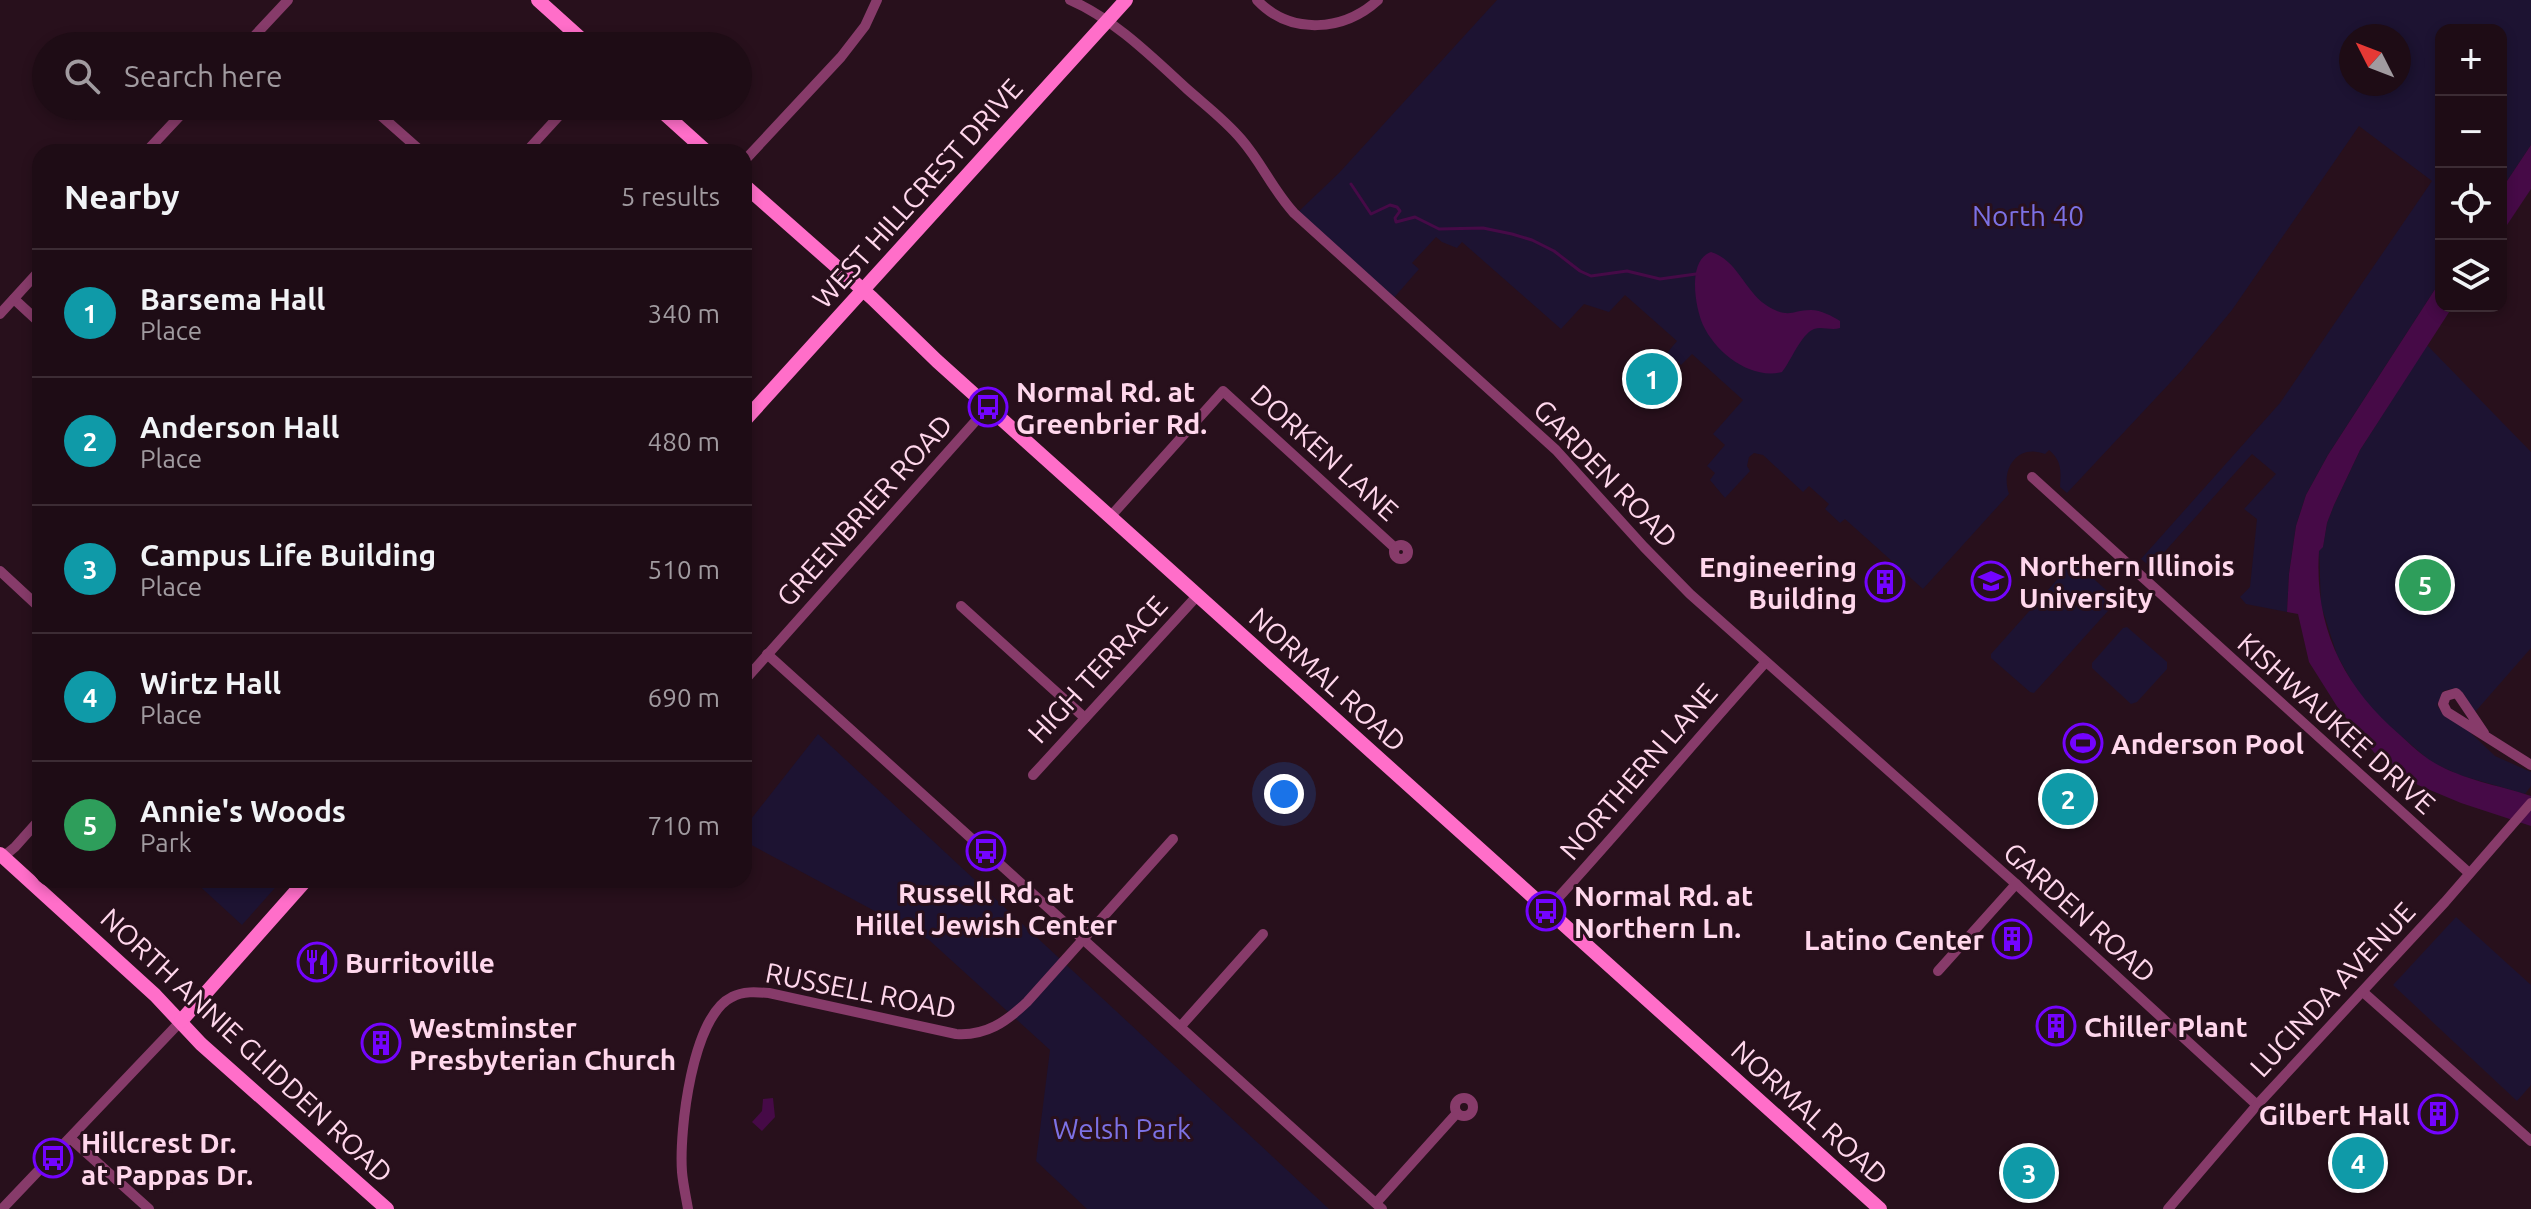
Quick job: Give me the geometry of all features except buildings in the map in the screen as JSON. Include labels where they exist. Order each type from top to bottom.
[{"type":"street","points":[[258,32],[288,0]]},
{"type":"street","points":[[538,0],[573,32]]},
{"type":"street","points":[[752,152],[858,36],[877,0]]},
{"type":"street","name":"GARDEN ROAD","points":[[1070,0],[1106,21],[1149,54],[1230,126],[1250,149],[1279,197],[1294,213],[1556,450],[1654,557],[1765,663],[2016,884],[2257,1105]]},
{"type":"street","name":"WEST HILLCREST DRIVE","points":[[752,412],[1126,0]]},
{"type":"street","points":[[1257,0],[1272,12],[1294,22],[1328,25],[1351,19],[1378,0]]},
{"type":"street","points":[[153,144],[176,120]]},
{"type":"street","points":[[386,120],[413,144]]},
{"type":"street","points":[[533,144],[555,120]]},
{"type":"street","points":[[672,120],[698,144]]},
{"type":"street","name":"NORMAL ROAD","points":[[752,192],[1880,1209]]},
{"type":"street","points":[[0,314],[32,279]]},
{"type":"street","points":[[14,299],[32,316]]},
{"type":"street","name":"DORKEN LANE","points":[[1110,517],[1223,391],[1394,547]]},
{"type":"street","name":"GREENBRIER ROAD","points":[[752,672],[988,407]]},
{"type":"street","name":"KISHWAUKEE DRIVE","points":[[2032,477],[2469,873]]},
{"type":"street","points":[[0,571],[32,601]]},
{"type":"street","name":"HIGH TERRACE","points":[[1033,775],[1197,596]]},
{"type":"street","points":[[961,606],[1085,718]]},
{"type":"street","points":[[767,654],[1379,1206],[1457,1113]]},
{"type":"street","name":"NORTHERN LANE","points":[[1546,911],[1765,663]]},
{"type":"street","points":[[2484,733],[2497,745],[2531,765]]},
{"type":"street","name":"LUCINDA AVENUE","points":[[2168,1209],[2257,1105],[2363,992],[2531,803]]},
{"type":"street","points":[[1,856],[15,847],[32,828]]},
{"type":"street","name":"RUSSELL ROAD","points":[[688,1209],[682,1170],[684,1122],[690,1085],[700,1043],[713,1013],[732,996],[769,993],[956,1034],[977,1034],[1014,1015],[1173,839]]},
{"type":"street","name":"NORTH ANNIE GLIDDEN ROAD","points":[[1,856],[32,884]]},
{"type":"street","points":[[1938,971],[2016,884]]},
{"type":"street","name":"NORTH ANNIE GLIDDEN ROAD","points":[[36,888],[181,1021],[201,1044],[387,1209]]},
{"type":"street","points":[[2,1209],[181,1021],[299,888]]},
{"type":"street","points":[[1181,1026],[1263,934]]},
{"type":"street","points":[[2363,992],[2531,1141]]},
{"type":"street","points":[[71,1139],[149,1209]]},
{"type":"green space","name":"North 40","points":[[1497,0],[2531,0],[2531,145],[2507,181],[2507,24],[2435,24],[2435,289],[2328,455],[2306,495],[2296,526],[2287,612],[2246,604],[2240,597],[2250,587],[2257,519],[2244,509],[2276,474],[2252,454],[2151,567],[2141,559],[2280,403],[2432,181],[2359,126],[2232,310],[2183,369],[2067,493],[2060,487],[2060,467],[2049,450],[2045,454],[2027,452],[2019,455],[2009,467],[2009,494],[1923,589],[1845,519],[1840,523],[1825,509],[1829,504],[1809,486],[1803,492],[1763,455],[1754,453],[1749,457],[1747,466],[1750,471],[1725,498],[1710,480],[1715,473],[1707,466],[1725,445],[1713,434],[1743,400],[1692,354],[1681,365],[1667,353],[1677,341],[1625,295],[1609,312],[1584,304],[1561,329],[1462,242],[1457,248],[1436,237],[1412,263],[1419,269],[1392,300],[1297,213],[1339,173]]},
{"type":"green space","points":[[2427,345],[2531,452],[2531,648],[2475,712],[2456,688],[2443,691],[2437,705],[2444,716],[2458,721],[2495,756],[2531,772],[2531,786],[2525,794],[2459,775],[2431,762],[2379,717],[2358,693],[2337,655],[2321,605],[2319,550],[2323,546],[2334,505],[2360,450]]},
{"type":"green space","points":[[2076,563],[2116,602],[2034,693],[2030,692],[1991,658],[1991,654],[2071,564]]},
{"type":"green space","points":[[2127,627],[2167,662],[2167,669],[2137,702],[2131,704],[2092,668],[2092,663]]},
{"type":"green space","name":"Welsh Park","points":[[818,734],[1329,1209],[1087,1209],[1036,1161],[1050,1050],[929,940],[752,845],[752,818]]},
{"type":"green space","points":[[202,888],[275,888],[242,925]]},
{"type":"green space","points":[[2456,917],[2531,985],[2531,1085],[2517,1101],[2393,985]]},
{"type":"shaded area","points":[[2531,145],[2531,189],[2507,225],[2507,181]]},
{"type":"shaded area","points":[[1711,252],[1728,262],[1769,307],[1787,313],[1819,311],[1840,321],[1840,328],[1817,328],[1809,332],[1782,372],[1758,372],[1736,362],[1709,335],[1698,307],[1695,285],[1698,264]]},
{"type":"shaded area","points":[[2435,289],[2435,312],[2449,312],[2360,450],[2327,523],[2323,547],[2319,551],[2322,605],[2336,653],[2348,675],[2380,716],[2420,753],[2444,768],[2531,796],[2531,826],[2418,785],[2377,756],[2338,708],[2309,662],[2298,614],[2287,612],[2289,574],[2296,526],[2306,495],[2328,455]]},
{"type":"shaded area","points":[[773,1098],[775,1117],[762,1131],[752,1122],[762,1111],[763,1099]]},
{"type":"waterway","points":[[1351,184],[1371,214],[1390,205],[1400,211],[1396,222],[1415,217],[1439,229],[1483,228],[1512,234],[1554,251],[1591,276],[1627,271],[1660,279],[1696,274]]},
{"type":"place","name":"Barsema Hall","points":[[1652,379]]},
{"type":"place","name":"Normal Rd. at Greenbrier Rd.","points":[[988,407]]},
{"type":"place","name":"Northern Illinois University","points":[[1991,581]]},
{"type":"place","name":"Engineering Building","points":[[1885,582]]},
{"type":"place","name":"Annie's Woods","points":[[2425,585]]},
{"type":"place","name":"Anderson Pool","points":[[2083,743]]},
{"type":"place","name":"Anderson Hall","points":[[2068,799]]},
{"type":"place","name":"Russell Rd. at Hillel Jewish Center","points":[[986,851]]},
{"type":"place","name":"Normal Rd. at Northern Ln.","points":[[1546,911]]},
{"type":"place","name":"Latino Center","points":[[2012,939]]},
{"type":"place","name":"Burritoville","points":[[317,962]]},
{"type":"place","name":"Chiller Plant","points":[[2056,1026]]},
{"type":"place","name":"Westminster Presbyterian Church","points":[[381,1043]]},
{"type":"place","name":"Gilbert Hall","points":[[2438,1114]]},
{"type":"place","name":"Hillcrest Dr. at Pappas Dr.","points":[[53,1158]]},
{"type":"place","name":"Wirtz Hall","points":[[2358,1163]]},
{"type":"place","name":"Campus Life Building","points":[[2029,1173]]}]
